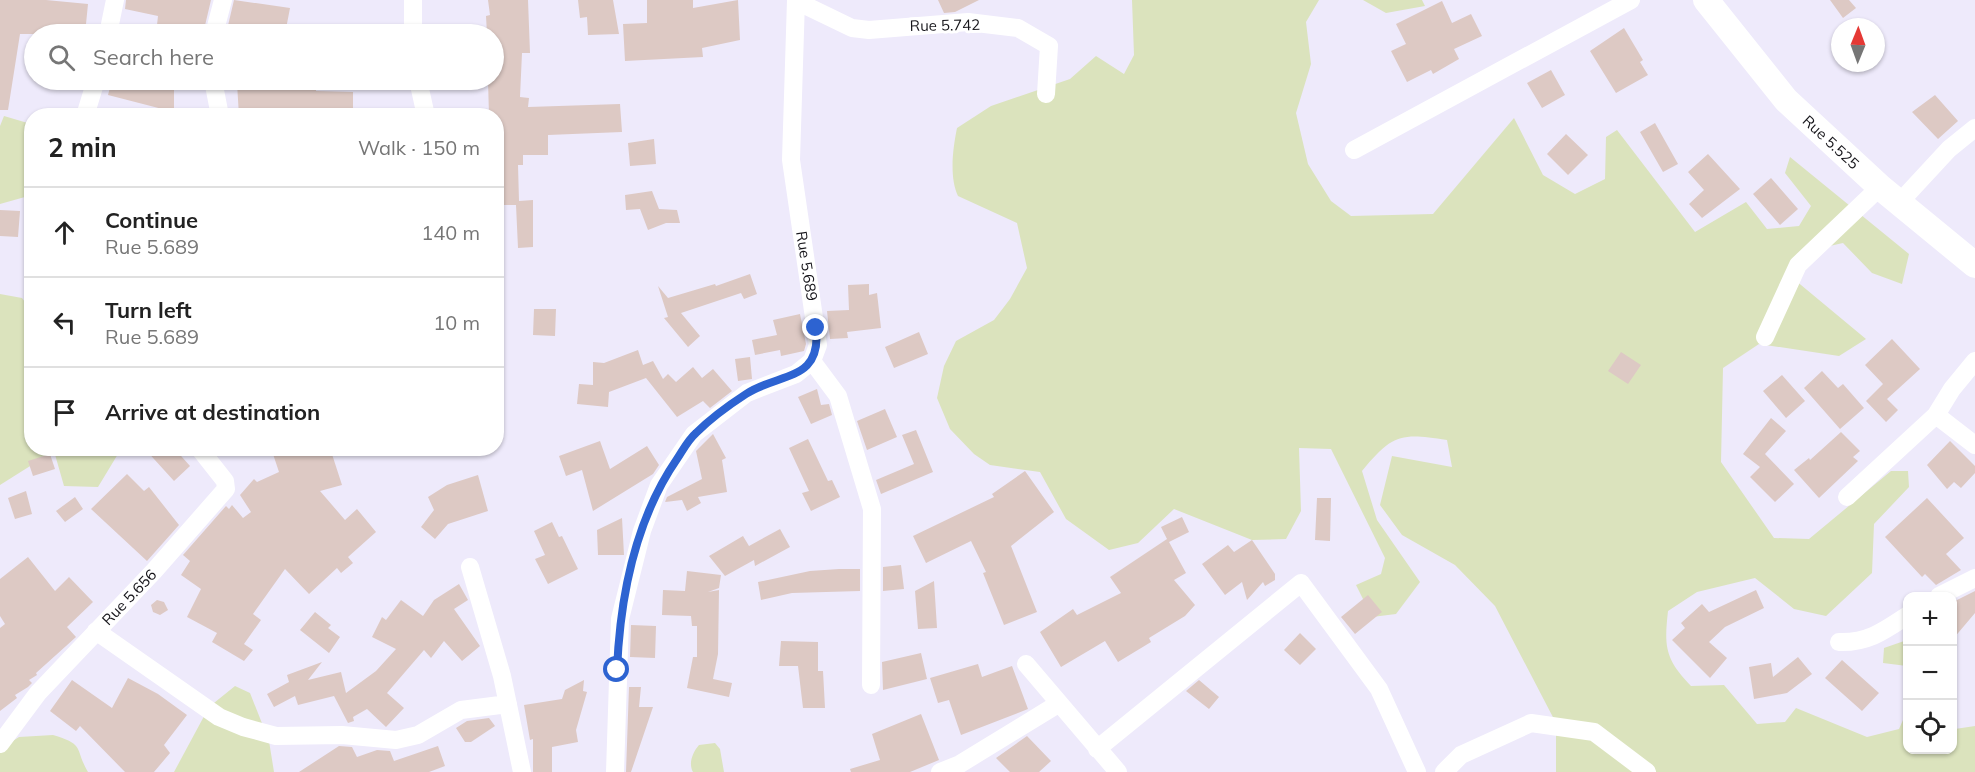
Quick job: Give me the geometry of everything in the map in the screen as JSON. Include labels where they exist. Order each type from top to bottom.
[{"type":"street","points":[[110,24],[115,0]]},
{"type":"street","points":[[217,24],[223,0]]},
{"type":"street","points":[[413,0],[413,24]]},
{"type":"street","name":"Rue 5.742","points":[[796,0],[852,28],[869,30],[904,25],[968,22],[1018,28],[1049,46],[1046,94]]},
{"type":"street","name":"Rue 5.689","points":[[796,0],[791,160],[818,345],[812,362]]},
{"type":"street","points":[[1354,150],[1631,0]]},
{"type":"street","name":"Rue 5.525","points":[[1708,1],[1786,100],[1889,195],[1975,265]]},
{"type":"street","points":[[87,108],[93,90]]},
{"type":"street","points":[[215,90],[218,108]]},
{"type":"street","points":[[420,90],[424,108]]},
{"type":"street","points":[[1765,337],[1798,266],[1975,128]]},
{"type":"street","points":[[1847,497],[1936,415],[1952,389],[1975,361]]},
{"type":"street","points":[[615,772],[620,619],[642,531],[659,485],[694,434],[747,393],[796,374],[812,362],[838,396],[872,509],[871,685]]},
{"type":"street","points":[[1936,415],[1975,445]]},
{"type":"street","name":"Rue 5.656","points":[[0,744],[38,693],[226,489],[225,481],[205,456]]},
{"type":"street","points":[[470,567],[508,704],[522,772]]},
{"type":"street","points":[[1948,592],[1975,578]]},
{"type":"street","points":[[1097,749],[1301,583],[1379,689],[1417,772]]},
{"type":"street","points":[[1839,642],[1857,643],[1877,636],[1903,618]]},
{"type":"street","points":[[96,631],[219,717],[243,727],[276,736],[342,735],[396,740],[418,735],[461,710],[508,704]]},
{"type":"street","points":[[1026,664],[1118,772]]},
{"type":"street","points":[[940,772],[960,764],[1058,704]]},
{"type":"street","points":[[1444,772],[1461,755],[1531,723],[1594,732],[1647,772]]},
{"type":"green space","points":[[1132,0],[1319,0],[1306,22],[1311,64],[1296,113],[1308,164],[1331,201],[1351,216],[1433,214],[1514,118],[1543,175],[1575,194],[1605,179],[1606,137],[1617,130],[1695,232],[1746,202],[1767,229],[1799,226],[1811,206],[1785,173],[1790,157],[1909,254],[1902,284],[1872,273],[1843,243],[1803,252],[1795,280],[1866,339],[1839,356],[1759,344],[1723,368],[1721,462],[1774,538],[1809,539],[1891,471],[1908,471],[1909,487],[1874,524],[1872,573],[1826,616],[1794,609],[1755,578],[1697,592],[1668,611],[1666,634],[1668,652],[1682,677],[1691,686],[1724,685],[1757,724],[1785,722],[1796,708],[1867,737],[1899,729],[1903,720],[1903,754],[1957,754],[1957,729],[1975,726],[1975,772],[1556,772],[1556,723],[1495,606],[1455,565],[1402,535],[1380,505],[1392,456],[1452,467],[1447,440],[1418,437],[1398,439],[1382,450],[1362,471],[1377,520],[1420,582],[1396,614],[1372,617],[1356,585],[1381,574],[1385,558],[1331,449],[1299,448],[1301,511],[1286,539],[1252,540],[1174,509],[1138,543],[1109,550],[1066,519],[1040,472],[990,465],[974,454],[950,429],[937,398],[944,366],[956,341],[994,320],[1010,299],[1027,268],[1017,223],[958,196],[953,180],[953,153],[957,128],[991,106],[1070,79],[1096,56],[1124,74],[1134,55]]},
{"type":"green space","points":[[1363,0],[1422,0],[1425,6],[1386,13]]},
{"type":"green space","points":[[4,116],[24,122],[24,197],[0,204],[0,126]]},
{"type":"green space","points":[[0,294],[22,298],[24,301],[24,456],[46,456],[0,485]]},
{"type":"green space","points":[[55,456],[117,456],[98,487],[64,486]]},
{"type":"green space","points":[[1903,641],[1903,666],[1883,663],[1884,648]]},
{"type":"green space","points":[[235,686],[250,693],[269,741],[274,772],[174,772],[209,707]]},
{"type":"green space","points":[[53,735],[63,738],[78,748],[88,772],[0,772],[0,749],[19,737]]},
{"type":"green space","points":[[715,743],[720,749],[724,772],[693,772],[691,761],[699,745]]},
{"type":"building","points":[[0,0],[46,0],[88,4],[86,24],[24,24],[24,34],[20,34],[8,110],[0,110]]},
{"type":"building","points":[[126,0],[211,0],[205,24],[157,24],[158,16],[125,9]]},
{"type":"building","points":[[234,0],[290,8],[287,24],[228,24]]},
{"type":"building","points":[[488,0],[528,0],[530,53],[522,53],[520,97],[529,98],[528,107],[620,104],[622,132],[548,135],[548,155],[523,155],[523,165],[518,165],[519,201],[533,200],[533,247],[518,248],[516,205],[504,205],[504,108],[489,108],[488,90],[504,90],[504,24],[486,24],[486,16],[490,15]]},
{"type":"building","points":[[578,0],[613,0],[619,34],[588,35],[587,17],[580,18]]},
{"type":"building","points":[[647,0],[693,0],[693,8],[738,0],[740,40],[702,48],[703,57],[625,61],[623,24],[647,23]]},
{"type":"building","points":[[938,0],[979,0],[955,12],[944,13]]},
{"type":"building","points":[[1830,0],[1849,0],[1856,8],[1843,18]]},
{"type":"building","points":[[1442,1],[1452,23],[1471,14],[1482,36],[1454,49],[1459,59],[1433,74],[1431,70],[1407,82],[1391,51],[1406,44],[1396,24]]},
{"type":"building","points":[[1624,28],[1643,60],[1640,62],[1648,75],[1616,93],[1590,51]]},
{"type":"building","points":[[1551,70],[1565,95],[1542,108],[1527,83]]},
{"type":"building","points":[[109,90],[174,90],[174,108],[158,108],[108,95]]},
{"type":"building","points":[[237,90],[353,92],[353,108],[239,108]]},
{"type":"building","points":[[1935,95],[1958,121],[1938,139],[1912,112]]},
{"type":"building","points":[[1655,123],[1678,164],[1663,172],[1640,132]]},
{"type":"building","points":[[1566,134],[1588,155],[1568,175],[1547,154]]},
{"type":"building","points":[[654,139],[656,164],[630,166],[628,143]]},
{"type":"building","points":[[1708,154],[1740,189],[1702,218],[1689,204],[1704,190],[1688,172]]},
{"type":"building","points":[[1771,178],[1798,209],[1780,225],[1753,194]]},
{"type":"building","points":[[652,191],[659,209],[677,210],[680,223],[666,223],[648,230],[640,209],[626,210],[625,195]]},
{"type":"building","points":[[0,210],[20,211],[18,237],[0,236]]},
{"type":"building","points":[[750,274],[757,294],[744,299],[741,293],[681,313],[700,336],[688,347],[664,318],[668,317],[658,286],[668,298],[715,284],[716,286]]},
{"type":"building","points":[[869,284],[869,295],[877,293],[881,328],[847,332],[848,338],[830,339],[827,311],[849,310],[848,285]]},
{"type":"building","points":[[534,309],[556,309],[555,336],[533,335]]},
{"type":"building","points":[[800,314],[806,344],[804,351],[781,356],[780,350],[755,355],[752,340],[777,335],[773,320]]},
{"type":"building","points":[[919,332],[928,354],[894,368],[885,347]]},
{"type":"building","points":[[1892,339],[1920,369],[1887,399],[1898,410],[1886,422],[1866,401],[1883,384],[1865,365]]},
{"type":"building","points":[[638,350],[643,365],[653,361],[663,379],[668,374],[676,382],[693,367],[702,378],[713,369],[732,391],[710,408],[703,401],[677,417],[646,378],[609,392],[608,407],[577,404],[579,384],[593,385],[593,362],[604,363]]},
{"type":"building","points":[[1621,352],[1641,365],[1628,384],[1608,371]]},
{"type":"building","points":[[750,357],[752,379],[738,381],[735,359]]},
{"type":"building","points":[[1822,371],[1838,388],[1843,384],[1864,408],[1840,429],[1804,388]]},
{"type":"building","points":[[1782,375],[1805,401],[1786,418],[1763,391]]},
{"type":"building","points":[[817,389],[821,405],[829,404],[832,415],[811,424],[798,397]]},
{"type":"building","points":[[885,409],[897,437],[867,450],[857,421]]},
{"type":"building","points":[[1771,418],[1786,431],[1765,454],[1794,484],[1775,502],[1750,477],[1760,467],[1743,454]]},
{"type":"building","points":[[916,430],[933,472],[881,494],[876,480],[914,464],[902,435]]},
{"type":"building","points":[[1841,432],[1860,451],[1853,457],[1858,461],[1819,498],[1794,470],[1809,458],[1810,460]]},
{"type":"building","points":[[713,434],[726,458],[722,460],[727,492],[698,497],[701,503],[687,511],[682,500],[665,502],[667,497],[702,479],[696,451]]},
{"type":"building","points":[[808,439],[828,481],[832,480],[840,497],[811,511],[802,493],[809,491],[789,448]]},
{"type":"building","points":[[600,441],[610,469],[647,446],[659,465],[653,474],[593,511],[582,470],[566,476],[559,456]]},
{"type":"building","points":[[1950,441],[1975,466],[1975,473],[1961,488],[1954,482],[1947,489],[1927,465]]},
{"type":"building","points":[[51,456],[55,469],[33,476],[28,461]]},
{"type":"building","points":[[151,456],[181,456],[190,466],[174,481]]},
{"type":"building","points":[[274,456],[333,456],[342,485],[320,491],[345,520],[357,509],[376,532],[348,557],[353,563],[341,573],[337,568],[309,594],[285,569],[253,614],[261,620],[244,644],[253,650],[244,661],[212,642],[217,633],[187,617],[201,589],[181,575],[190,561],[183,555],[226,506],[229,509],[232,505],[243,518],[251,512],[240,495],[254,479],[257,482],[279,472]]},
{"type":"building","points":[[1025,471],[1054,512],[1011,546],[1037,612],[1004,625],[983,573],[986,572],[971,541],[926,563],[913,536],[994,497],[992,494]]},
{"type":"building","points":[[127,474],[144,491],[149,487],[179,525],[147,561],[91,509]]},
{"type":"building","points":[[478,475],[488,511],[448,524],[435,539],[421,527],[434,510],[428,497],[447,485]]},
{"type":"building","points":[[26,491],[32,514],[15,519],[8,498]]},
{"type":"building","points":[[75,497],[83,509],[65,522],[56,511]]},
{"type":"building","points":[[1317,498],[1331,498],[1330,541],[1315,540]]},
{"type":"building","points":[[1927,498],[1964,538],[1946,554],[1961,570],[1936,585],[1925,574],[1922,577],[1885,537]]},
{"type":"building","points":[[1182,517],[1189,532],[1169,542],[1186,573],[1174,580],[1195,605],[1185,616],[1149,638],[1151,642],[1118,662],[1105,641],[1061,667],[1040,632],[1073,609],[1077,615],[1121,593],[1110,577],[1167,539],[1161,527]]},
{"type":"building","points":[[622,518],[624,555],[598,555],[597,530]]},
{"type":"building","points":[[552,522],[559,537],[562,536],[578,569],[548,584],[535,559],[545,555],[534,531]]},
{"type":"building","points":[[780,529],[790,547],[755,566],[754,560],[725,576],[709,556],[743,536],[749,546]]},
{"type":"building","points":[[1252,540],[1275,574],[1275,580],[1265,586],[1263,582],[1247,600],[1242,582],[1225,595],[1202,564],[1228,545],[1234,552]]},
{"type":"building","points":[[28,557],[55,591],[69,577],[93,602],[67,627],[76,637],[29,680],[32,683],[15,695],[17,698],[0,711],[0,628],[5,624],[0,616],[0,579]]},
{"type":"building","points":[[901,565],[904,589],[883,591],[883,567]]},
{"type":"building","points":[[860,569],[860,591],[792,593],[761,600],[758,582],[810,571]]},
{"type":"building","points":[[687,571],[721,575],[719,588],[708,592],[719,590],[718,654],[713,679],[732,683],[729,697],[687,688],[693,657],[697,657],[697,626],[692,626],[691,616],[662,615],[663,590],[685,591]]},
{"type":"building","points":[[934,581],[937,628],[918,629],[915,591]]},
{"type":"building","points":[[459,584],[468,600],[454,609],[480,646],[462,661],[444,641],[431,658],[424,650],[387,693],[404,708],[386,727],[367,709],[353,717],[354,721],[348,723],[334,696],[298,705],[295,696],[274,707],[267,694],[289,682],[287,675],[322,662],[308,680],[341,672],[346,693],[376,671],[396,649],[372,637],[382,617],[386,620],[401,600],[423,616],[434,600]]},
{"type":"building","points":[[1756,590],[1764,608],[1725,627],[1709,642],[1727,658],[1710,678],[1672,640],[1685,628],[1681,623],[1702,604],[1709,612]]},
{"type":"building","points":[[1975,591],[1975,613],[1957,634],[1957,600]]},
{"type":"building","points":[[1368,595],[1382,612],[1355,634],[1341,617]]},
{"type":"building","points":[[157,600],[164,602],[168,610],[160,615],[153,612],[151,605]]},
{"type":"building","points":[[315,612],[331,625],[328,628],[340,637],[329,653],[300,630]]},
{"type":"building","points":[[631,625],[656,626],[655,658],[630,657]]},
{"type":"building","points":[[1300,633],[1316,649],[1300,665],[1284,650]]},
{"type":"building","points":[[781,641],[818,642],[818,671],[823,671],[825,708],[803,708],[798,666],[779,666]]},
{"type":"building","points":[[921,653],[927,679],[883,690],[882,662]]},
{"type":"building","points":[[1798,657],[1812,674],[1787,693],[1754,699],[1749,667],[1771,663],[1773,677]]},
{"type":"building","points":[[1842,660],[1879,693],[1862,711],[1825,678]]},
{"type":"building","points":[[978,664],[982,677],[1012,666],[1028,709],[961,735],[949,700],[938,703],[930,678]]},
{"type":"building","points":[[128,678],[158,694],[187,715],[164,745],[170,753],[154,772],[125,772],[80,726],[76,731],[50,711],[72,680],[112,708]]},
{"type":"building","points":[[584,680],[583,691],[587,692],[576,730],[578,742],[552,747],[552,772],[533,772],[533,739],[530,740],[524,705],[562,699],[565,690]]},
{"type":"building","points":[[1199,680],[1219,697],[1209,709],[1186,691]]},
{"type":"building","points":[[629,687],[641,687],[639,707],[653,707],[631,772],[626,772]]},
{"type":"building","points":[[921,714],[939,760],[910,772],[851,772],[850,769],[880,760],[872,734]]},
{"type":"building","points":[[489,718],[495,726],[471,742],[465,742],[456,728],[467,721]]},
{"type":"building","points":[[1027,736],[1051,761],[1039,772],[1010,772],[996,758]]},
{"type":"building","points":[[339,746],[352,747],[357,757],[377,750],[390,751],[394,761],[438,746],[445,766],[429,772],[299,772]]},
{"type":"route","points":[[617,670],[620,619],[628,580],[642,531],[659,485],[694,434],[747,393],[796,374],[812,362],[818,345],[816,328]]}]
